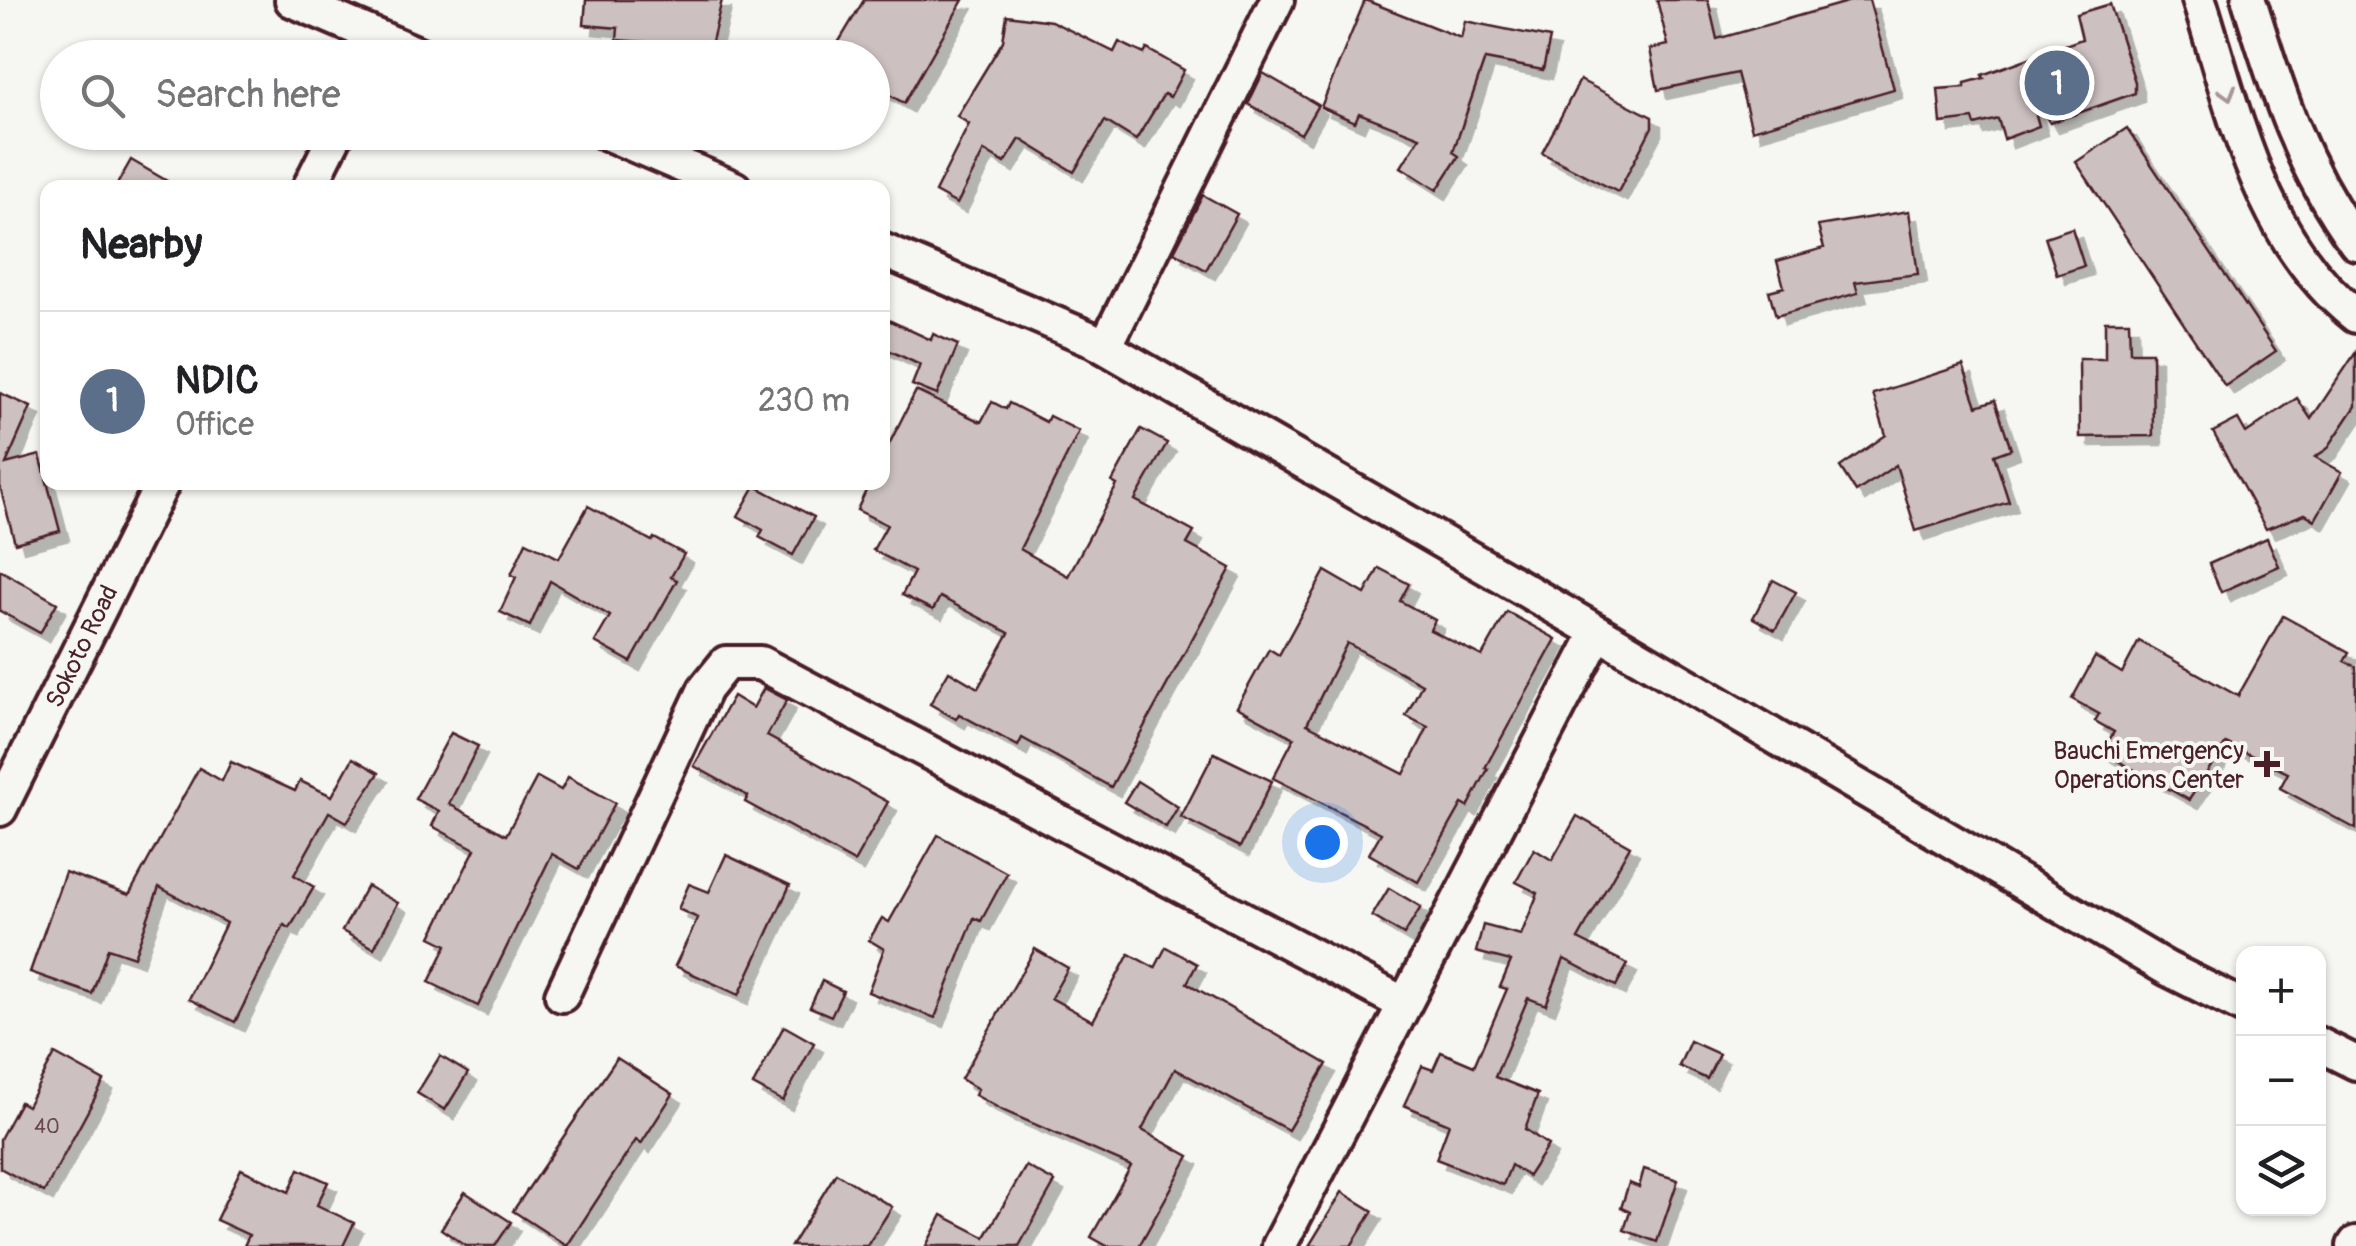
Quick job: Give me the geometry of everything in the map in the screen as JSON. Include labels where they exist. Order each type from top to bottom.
[{"type":"street","points":[[292,0],[364,40]]},
{"type":"street","points":[[1106,347],[1277,0]]},
{"type":"street","points":[[2200,0],[2249,164],[2287,239],[2332,297],[2356,316]]},
{"type":"street","points":[[2249,0],[2278,94],[2305,162],[2356,244]]},
{"type":"street","points":[[314,180],[328,150]]},
{"type":"street","points":[[646,150],[715,180]]},
{"type":"street","points":[[890,253],[1106,347],[2166,968],[2236,1003]]},
{"type":"street","name":"Sokoto Road","points":[[0,809],[158,490]]},
{"type":"street","points":[[1280,1246],[1598,632]]},
{"type":"street","points":[[562,995],[705,690],[726,663],[760,663],[1404,1004]]},
{"type":"street","points":[[2326,1048],[2356,1063]]},
{"type":"building","points":[[586,0],[722,0],[712,40],[617,40],[618,28],[584,25]]},
{"type":"building","points":[[864,0],[963,0],[904,103],[890,95],[890,40],[840,40]]},
{"type":"building","points":[[1365,0],[1461,38],[1465,21],[1550,38],[1543,70],[1485,59],[1453,152],[1459,156],[1437,190],[1401,167],[1420,137],[1359,113],[1355,122],[1321,107]]},
{"type":"building","points":[[1657,0],[1708,0],[1717,39],[1854,0],[1869,0],[1894,89],[1752,130],[1737,73],[1658,90],[1650,49],[1668,45]]},
{"type":"building","points":[[2110,4],[2135,93],[2050,123],[2030,93],[2039,126],[2004,139],[1998,119],[1975,125],[1973,119],[1941,123],[1938,89],[1965,87],[1965,83],[1984,78],[1982,75],[2082,39],[2076,14]]},
{"type":"building","points":[[1007,15],[1051,21],[1114,52],[1119,42],[1144,54],[1147,49],[1184,70],[1170,97],[1164,94],[1136,140],[1105,121],[1074,172],[1020,139],[1005,163],[984,151],[957,204],[935,192],[969,124],[957,116],[1003,41]]},
{"type":"building","points":[[1263,73],[1318,105],[1301,134],[1248,104]]},
{"type":"building","points":[[1580,80],[1652,117],[1652,127],[1618,192],[1542,153]]},
{"type":"building","points":[[2127,128],[2276,351],[2225,386],[2076,162]]},
{"type":"building","points":[[131,160],[165,180],[120,180]]},
{"type":"building","points":[[1203,195],[1237,214],[1206,270],[1174,252]]},
{"type":"building","points":[[1909,211],[1918,274],[1855,282],[1858,293],[1776,316],[1769,291],[1784,287],[1777,261],[1824,248],[1818,226]]},
{"type":"building","points":[[2072,228],[2084,266],[2057,275],[2045,237]]},
{"type":"building","points":[[890,321],[931,340],[933,334],[958,345],[937,395],[912,385],[920,365],[890,351]]},
{"type":"building","points":[[2105,321],[2129,321],[2130,352],[2152,352],[2153,436],[2080,437],[2079,359],[2105,359]]},
{"type":"building","points":[[2356,352],[2356,406],[2327,449],[2315,457],[2342,472],[2315,520],[2305,514],[2266,529],[2213,432],[2238,419],[2246,433],[2297,398],[2311,419]]},
{"type":"building","points":[[1963,365],[1977,406],[1995,400],[2011,449],[1994,455],[2009,502],[1916,531],[1896,465],[1856,492],[1840,467],[1886,435],[1873,394]]},
{"type":"building","points":[[916,391],[981,422],[992,402],[1006,409],[1009,403],[1046,422],[1049,416],[1079,431],[1020,549],[1068,576],[1117,485],[1112,482],[1141,429],[1167,443],[1135,500],[1194,532],[1187,544],[1231,568],[1111,787],[1022,738],[1018,746],[959,714],[956,719],[930,704],[949,671],[978,688],[1009,633],[940,597],[933,610],[902,595],[914,572],[873,550],[887,525],[857,510],[866,490],[890,490],[890,442]]},
{"type":"building","points":[[0,393],[31,407],[6,464],[40,455],[40,490],[49,490],[60,531],[15,543],[0,486]]},
{"type":"building","points":[[753,490],[763,490],[814,517],[793,555],[759,537],[763,530],[738,516]]},
{"type":"building","points":[[588,506],[684,554],[671,577],[677,580],[631,662],[595,642],[610,616],[550,581],[530,626],[500,612],[526,542],[559,558]]},
{"type":"building","points":[[2267,538],[2279,566],[2221,592],[2209,564]]},
{"type":"building","points":[[1379,568],[1409,584],[1400,601],[1435,620],[1430,630],[1482,656],[1507,612],[1556,639],[1485,768],[1488,769],[1468,807],[1462,804],[1418,882],[1369,854],[1381,833],[1273,778],[1294,738],[1237,707],[1269,649],[1279,655],[1325,571],[1365,594]],"holes":[[[1347,643],[1422,684],[1406,716],[1428,727],[1404,774],[1307,724]]]},
{"type":"building","points":[[0,570],[57,603],[40,633],[0,611]]},
{"type":"building","points":[[1773,580],[1796,592],[1775,630],[1753,618]]},
{"type":"building","points":[[2283,616],[2349,652],[2344,661],[2356,667],[2356,829],[2280,788],[2288,773],[2226,743],[2189,800],[2102,752],[2114,732],[2095,721],[2099,714],[2072,699],[2095,657],[2122,673],[2139,641],[2238,696]]},
{"type":"building","points":[[764,688],[787,700],[767,736],[888,802],[854,862],[745,802],[748,796],[694,766],[733,696],[753,708]]},
{"type":"building","points":[[451,733],[478,746],[449,804],[506,835],[537,777],[561,790],[568,777],[615,803],[579,869],[552,854],[478,1006],[429,982],[447,945],[431,937],[475,849],[432,826],[439,811],[415,799]]},
{"type":"building","points":[[1214,753],[1272,781],[1240,847],[1181,817]]},
{"type":"building","points":[[353,758],[379,773],[347,822],[329,812],[294,875],[314,887],[290,928],[284,925],[235,1022],[189,999],[226,923],[159,887],[134,957],[108,948],[92,994],[30,972],[65,872],[129,895],[199,768],[222,781],[231,762],[295,791],[300,781],[332,796]]},
{"type":"building","points":[[1137,781],[1178,807],[1166,827],[1124,802]]},
{"type":"building","points":[[1577,816],[1630,846],[1578,939],[1628,964],[1616,986],[1564,959],[1546,1005],[1528,998],[1495,1077],[1538,1094],[1525,1129],[1548,1145],[1528,1176],[1511,1165],[1503,1185],[1436,1159],[1449,1124],[1404,1105],[1422,1066],[1433,1070],[1441,1052],[1474,1066],[1507,989],[1500,987],[1511,961],[1476,952],[1483,925],[1521,935],[1538,893],[1516,882],[1534,849],[1552,860]]},
{"type":"building","points":[[938,835],[1007,873],[981,921],[974,918],[935,1018],[868,992],[884,949],[869,940],[882,918],[889,922]]},
{"type":"building","points":[[726,855],[790,885],[739,995],[675,966],[698,918],[678,909],[689,884],[709,892]]},
{"type":"building","points":[[367,886],[398,903],[374,948],[342,931]]},
{"type":"building","points":[[1389,888],[1421,907],[1404,935],[1372,916]]},
{"type":"building","points":[[1166,947],[1197,964],[1187,983],[1327,1064],[1288,1130],[1175,1069],[1142,1130],[1189,1156],[1139,1246],[1107,1246],[1091,1237],[1131,1166],[1004,1111],[975,1095],[978,1089],[961,1079],[1035,949],[1068,968],[1051,998],[1093,1021],[1129,954],[1155,968]]},
{"type":"building","points":[[822,981],[843,991],[831,1016],[810,1007]]},
{"type":"building","points":[[784,1026],[814,1043],[783,1101],[753,1085]]},
{"type":"building","points":[[1690,1041],[1719,1054],[1707,1079],[1679,1066]]},
{"type":"building","points":[[55,1054],[104,1081],[44,1192],[0,1168],[0,1139],[20,1102],[27,1106]]},
{"type":"building","points":[[440,1056],[468,1073],[445,1110],[417,1093]]},
{"type":"building","points":[[617,1058],[673,1094],[641,1144],[636,1140],[567,1246],[513,1211]]},
{"type":"building","points":[[1026,1166],[1055,1182],[1019,1246],[926,1246],[942,1215],[985,1237]]},
{"type":"building","points":[[241,1169],[289,1192],[299,1169],[328,1182],[317,1205],[354,1223],[343,1246],[244,1246],[249,1235],[216,1220]]},
{"type":"building","points":[[1644,1169],[1678,1180],[1657,1242],[1624,1230],[1630,1212],[1621,1208],[1629,1183],[1639,1187]]},
{"type":"building","points":[[836,1173],[892,1207],[867,1246],[791,1246]]},
{"type":"building","points":[[465,1192],[511,1222],[495,1246],[466,1246],[441,1229]]},
{"type":"building","points":[[1342,1192],[1373,1211],[1351,1246],[1309,1246]]},
{"type":"place","name":"NDIC","points":[[2057,83]]},
{"type":"place","name":"Bauchi Emergency Operations Center","points":[[2267,764]]}]
